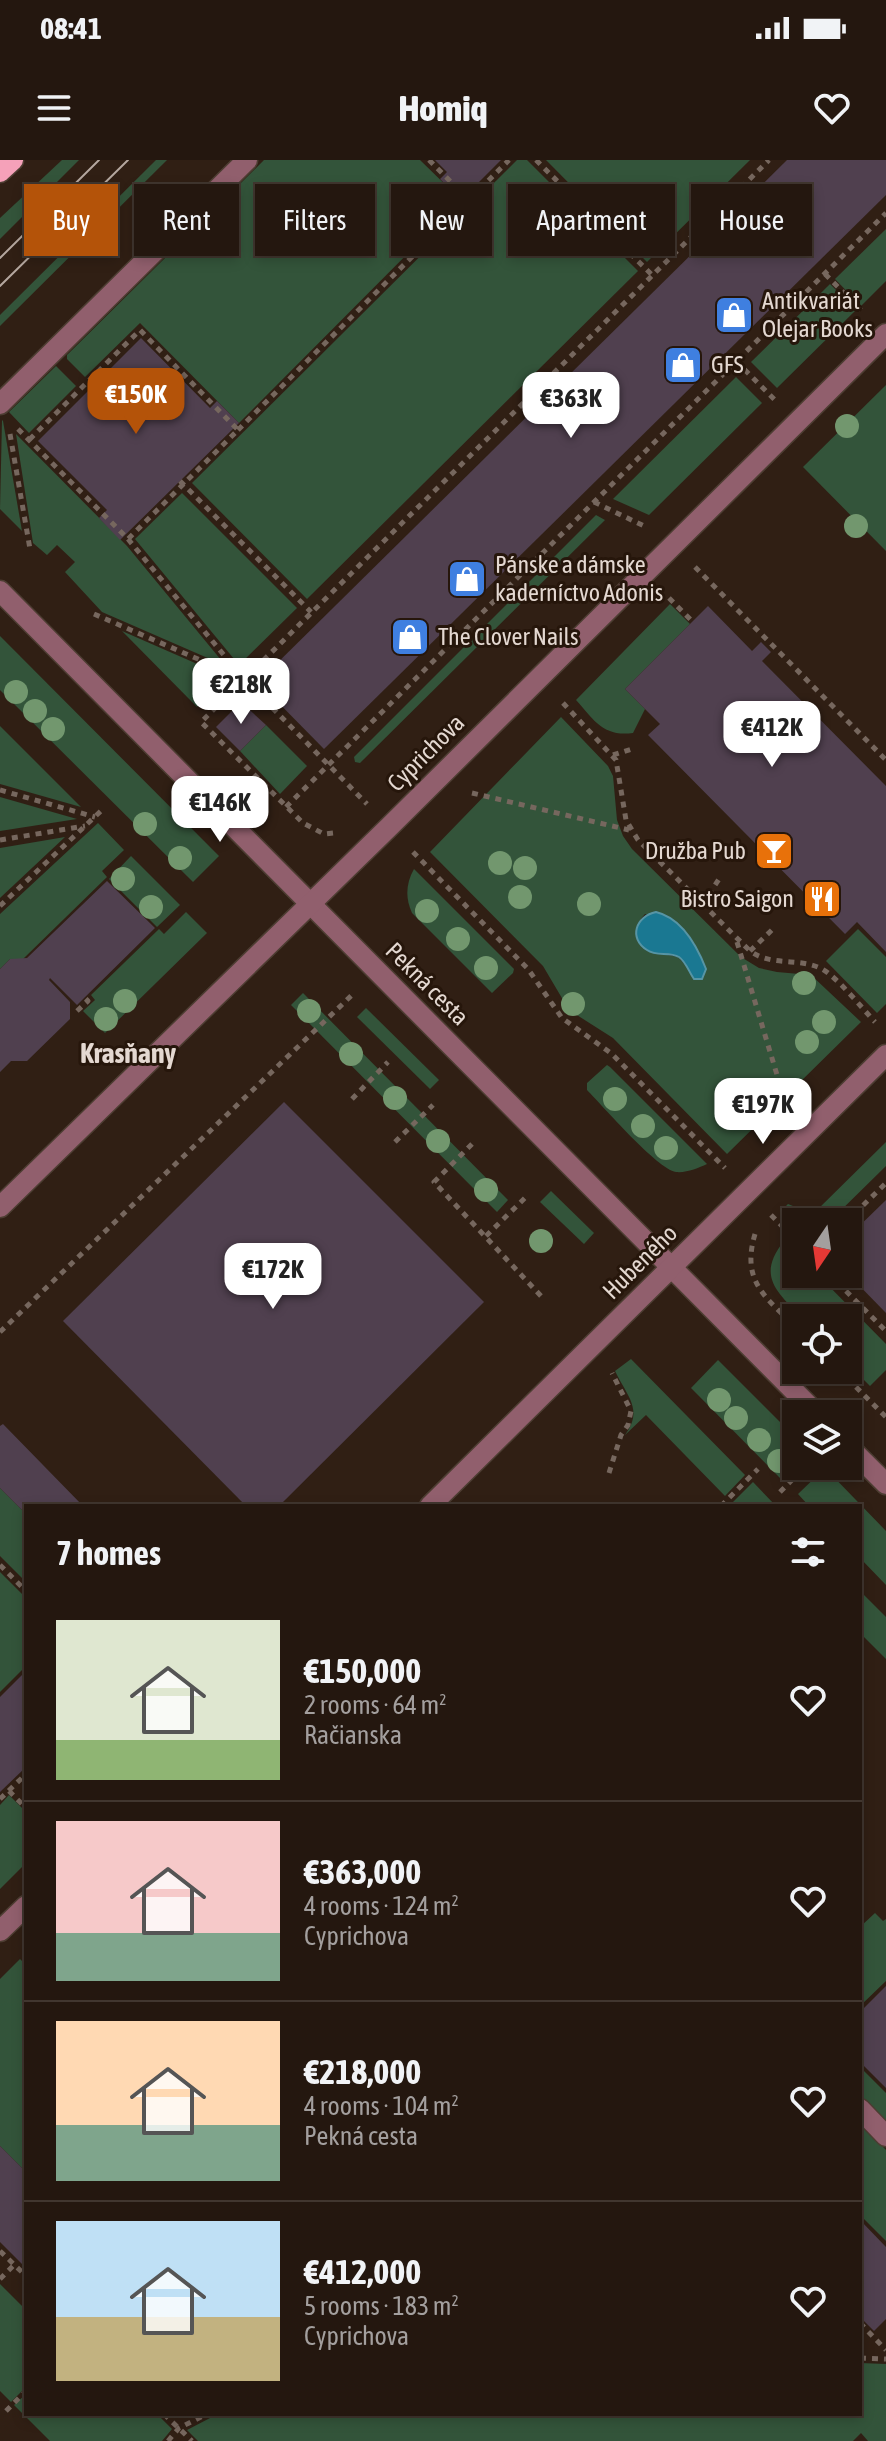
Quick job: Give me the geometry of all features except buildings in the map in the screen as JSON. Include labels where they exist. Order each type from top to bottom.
[{"type":"main road","points":[[0,172],[13,160]]},
{"type":"street","points":[[0,404],[247,160]]},
{"type":"street","name":"Cyprichova","points":[[0,1207],[886,334]]},
{"type":"street","name":"Pekná cesta","points":[[0,591],[803,1400]]},
{"type":"street","name":"Hubeného","points":[[432,1504],[886,1055]]},
{"type":"street","points":[[862,1460],[886,1484]]},
{"type":"street","points":[[0,1931],[24,1908]]},
{"type":"street","points":[[862,2111],[886,2136]]},
{"type":"path","points":[[429,160],[453,184]]},
{"type":"path","points":[[485,184],[509,160]]},
{"type":"path","points":[[536,160],[652,275]]},
{"type":"path","points":[[337,833],[324,834],[303,823],[201,722],[769,160]]},
{"type":"path","points":[[286,807],[886,213]]},
{"type":"path","points":[[128,539],[413,256]]},
{"type":"path","points":[[825,274],[865,314]]},
{"type":"path","points":[[238,430],[140,330],[29,440],[128,539],[244,679],[374,812]]},
{"type":"path","points":[[736,361],[776,401]]},
{"type":"path","points":[[10,432],[30,549]]},
{"type":"path","points":[[182,483],[311,612]]},
{"type":"path","points":[[594,502],[648,527]]},
{"type":"path","points":[[694,566],[886,760]]},
{"type":"path","points":[[665,595],[692,621]]},
{"type":"path","points":[[94,614],[244,679]]},
{"type":"path","points":[[561,701],[613,755],[618,765],[624,810],[631,830],[702,905],[750,951],[768,961],[812,965],[824,970],[875,1022]]},
{"type":"path","points":[[613,755],[635,748]]},
{"type":"path","points":[[0,790],[95,817]]},
{"type":"path","points":[[471,793],[631,830]]},
{"type":"path","points":[[0,906],[102,810]]},
{"type":"path","points":[[0,840],[86,826]]},
{"type":"path","points":[[413,852],[528,969],[562,1018],[612,1054],[726,1169]]},
{"type":"path","points":[[702,905],[721,876]]},
{"type":"path","points":[[750,951],[775,927]]},
{"type":"path","points":[[736,938],[787,1109]]},
{"type":"path","points":[[0,1332],[352,995]]},
{"type":"path","points":[[77,1011],[88,1001],[84,997]]},
{"type":"path","points":[[352,1099],[388,1062]]},
{"type":"path","points":[[395,1142],[433,1105]]},
{"type":"path","points":[[472,1144],[434,1182],[541,1296]]},
{"type":"path","points":[[860,1208],[886,1183]]},
{"type":"path","points":[[486,1236],[527,1196]]},
{"type":"path","points":[[782,1225],[769,1212],[755,1232],[750,1260],[755,1283],[782,1312]]},
{"type":"path","points":[[843,1288],[886,1331]]},
{"type":"path","points":[[609,1368],[631,1411],[609,1473]]},
{"type":"path","points":[[853,1384],[886,1417]]},
{"type":"path","points":[[723,1504],[758,1469]]},
{"type":"path","points":[[780,1492],[792,1480]]},
{"type":"path","points":[[0,1565],[24,1589]]},
{"type":"path","points":[[0,1799],[24,1776]]},
{"type":"path","points":[[9,1791],[24,1806]]},
{"type":"path","points":[[0,2251],[24,2274]]},
{"type":"path","points":[[0,2279],[14,2265]]},
{"type":"path","points":[[862,2325],[886,2350]]},
{"type":"path","points":[[862,2358],[886,2359]]},
{"type":"path","points":[[6,2411],[24,2393]]},
{"type":"path","points":[[167,2416],[192,2441]]},
{"type":"path","points":[[168,2441],[179,2428],[203,2416]]},
{"type":"green space","points":[[62,160],[79,160],[55,184],[36,184]]},
{"type":"green space","points":[[156,160],[167,160],[143,184],[134,184],[134,193],[118,209],[118,198]]},
{"type":"green space","points":[[264,160],[420,160],[445,184],[391,184],[391,256],[405,256],[239,423],[140,323],[85,377],[67,359],[67,355],[167,256],[239,256],[239,185]]},
{"type":"green space","points":[[517,160],[527,160],[551,184],[508,184],[508,256],[623,256],[638,271],[307,599],[192,483],[420,256],[492,256],[492,185]]},
{"type":"green space","points":[[546,160],[750,160],[726,184],[691,184],[691,218],[675,234],[675,184],[570,184]]},
{"type":"green space","points":[[24,196],[24,215],[0,239],[0,218]]},
{"type":"green space","points":[[886,229],[886,281],[861,306],[835,279]]},
{"type":"green space","points":[[59,256],[70,256],[0,326],[0,315]]},
{"type":"green space","points":[[830,284],[856,310],[777,388],[751,362]]},
{"type":"green space","points":[[56,366],[76,386],[29,433],[9,412]]},
{"type":"green space","points":[[736,377],[762,403],[649,515],[613,499]]},
{"type":"green space","points":[[886,385],[886,551],[803,467]]},
{"type":"green space","points":[[3,421],[22,531],[0,509]]},
{"type":"green space","points":[[16,434],[127,546],[226,666],[102,612],[65,572],[75,562],[57,545],[47,555],[33,543]]},
{"type":"green space","points":[[182,493],[297,608],[239,665],[135,539]]},
{"type":"green space","points":[[596,515],[605,520],[360,763],[355,762],[354,757]]},
{"type":"green space","points":[[670,604],[690,624],[625,689],[645,709],[633,733],[607,730],[576,700]]},
{"type":"green space","points":[[122,631],[227,677],[197,707]]},
{"type":"green space","points":[[0,636],[219,856],[193,882],[0,690]]},
{"type":"green space","points":[[561,717],[608,766],[613,776],[617,820],[632,849],[741,957],[759,968],[811,975],[861,1022],[727,1154],[613,1038],[569,1010],[543,966],[430,852]],"holes":[[[645,914],[675,922],[695,944],[687,967],[678,957],[648,951],[637,928]]]},
{"type":"green space","points":[[266,725],[307,766],[280,794],[240,751]]},
{"type":"green space","points":[[0,726],[81,807],[0,784]]},
{"type":"green space","points":[[0,797],[77,819],[0,831]]},
{"type":"green space","points":[[98,823],[124,850],[102,871],[107,877],[23,959],[10,959],[0,969],[0,914]]},
{"type":"green space","points":[[65,837],[0,898],[0,848]]},
{"type":"green space","points":[[131,856],[180,905],[157,927],[109,879]]},
{"type":"green space","points":[[414,869],[514,969],[492,993],[412,913],[407,891]]},
{"type":"green space","points":[[186,912],[207,933],[105,1033],[83,1011],[95,1000],[91,995],[159,929],[164,934]]},
{"type":"green space","points":[[858,929],[886,957],[886,1004],[877,1013],[826,961]]},
{"type":"green space","points":[[303,993],[508,1200],[497,1212],[291,1005]]},
{"type":"green space","points":[[366,1008],[439,1080],[430,1089],[357,1017]]},
{"type":"green space","points":[[607,1065],[707,1164],[676,1172],[656,1160],[630,1136],[587,1090],[587,1083]]},
{"type":"green space","points":[[886,1142],[886,1166],[843,1208],[819,1208]]},
{"type":"green space","points":[[551,1191],[594,1233],[584,1244],[540,1202]]},
{"type":"green space","points":[[782,1244],[782,1288],[831,1288],[847,1304],[789,1304],[773,1283],[771,1264]]},
{"type":"green space","points":[[862,1320],[886,1344],[886,1370],[870,1386],[862,1378]]},
{"type":"green space","points":[[631,1359],[745,1475],[725,1496],[646,1415],[625,1435],[633,1418],[632,1403],[615,1371]]},
{"type":"green space","points":[[718,1360],[782,1424],[782,1476],[780,1478],[691,1388]]},
{"type":"green space","points":[[813,1480],[837,1480],[860,1504],[807,1504],[798,1494]]},
{"type":"green space","points":[[753,1482],[774,1504],[733,1504]]},
{"type":"green space","points":[[0,1488],[24,1512],[24,1580],[0,1556]]},
{"type":"green space","points":[[862,1506],[886,1531],[886,1585],[862,1560]]},
{"type":"green space","points":[[0,1572],[24,1596],[24,1668],[0,1692]]},
{"type":"green space","points":[[862,1593],[886,1617],[886,1659],[862,1635]]},
{"type":"green space","points":[[9,1795],[24,1810],[24,1865],[0,1889],[0,1805]]},
{"type":"green space","points":[[875,1913],[883,1921],[886,1919],[886,1981],[862,2004],[862,1925]]},
{"type":"green space","points":[[20,1959],[24,1963],[24,2170],[0,2146],[0,1979]]},
{"type":"green space","points":[[862,2069],[886,2093],[886,2122],[862,2097]]},
{"type":"green space","points":[[862,2125],[886,2150],[886,2241],[862,2217]]},
{"type":"green space","points":[[0,2284],[24,2308],[24,2389],[11,2402],[0,2391]]},
{"type":"green space","points":[[862,2363],[886,2364],[886,2441],[868,2441],[861,2433],[853,2441],[198,2441],[187,2430],[210,2418],[862,2416]]},
{"type":"green space","points":[[24,2396],[24,2415],[14,2405]]},
{"type":"green space","points":[[25,2416],[159,2416],[172,2429],[162,2441],[50,2441]]},
{"type":"water","points":[[656,912],[674,920],[687,934],[706,969],[702,979],[694,979],[679,957],[651,952],[641,945],[636,934],[639,923]]},
{"type":"tram line","points":[[0,258],[99,160]]},
{"type":"tram line","points":[[0,286],[128,160]]},
{"type":"place","name":"Antikvariát Olejar Books","points":[[734,315]]},
{"type":"place","name":"GFS","points":[[683,365]]},
{"type":"place","name":"Pánske a dámske kaderníctvo Adonis","points":[[467,579]]},
{"type":"place","name":"The Clover Nails","points":[[410,637]]},
{"type":"place","name":"Družba Pub","points":[[774,851]]},
{"type":"place","name":"Bistro Saigon","points":[[822,899]]},
{"type":"district","name":"Krasňany","points":[[128,1053]]}]
